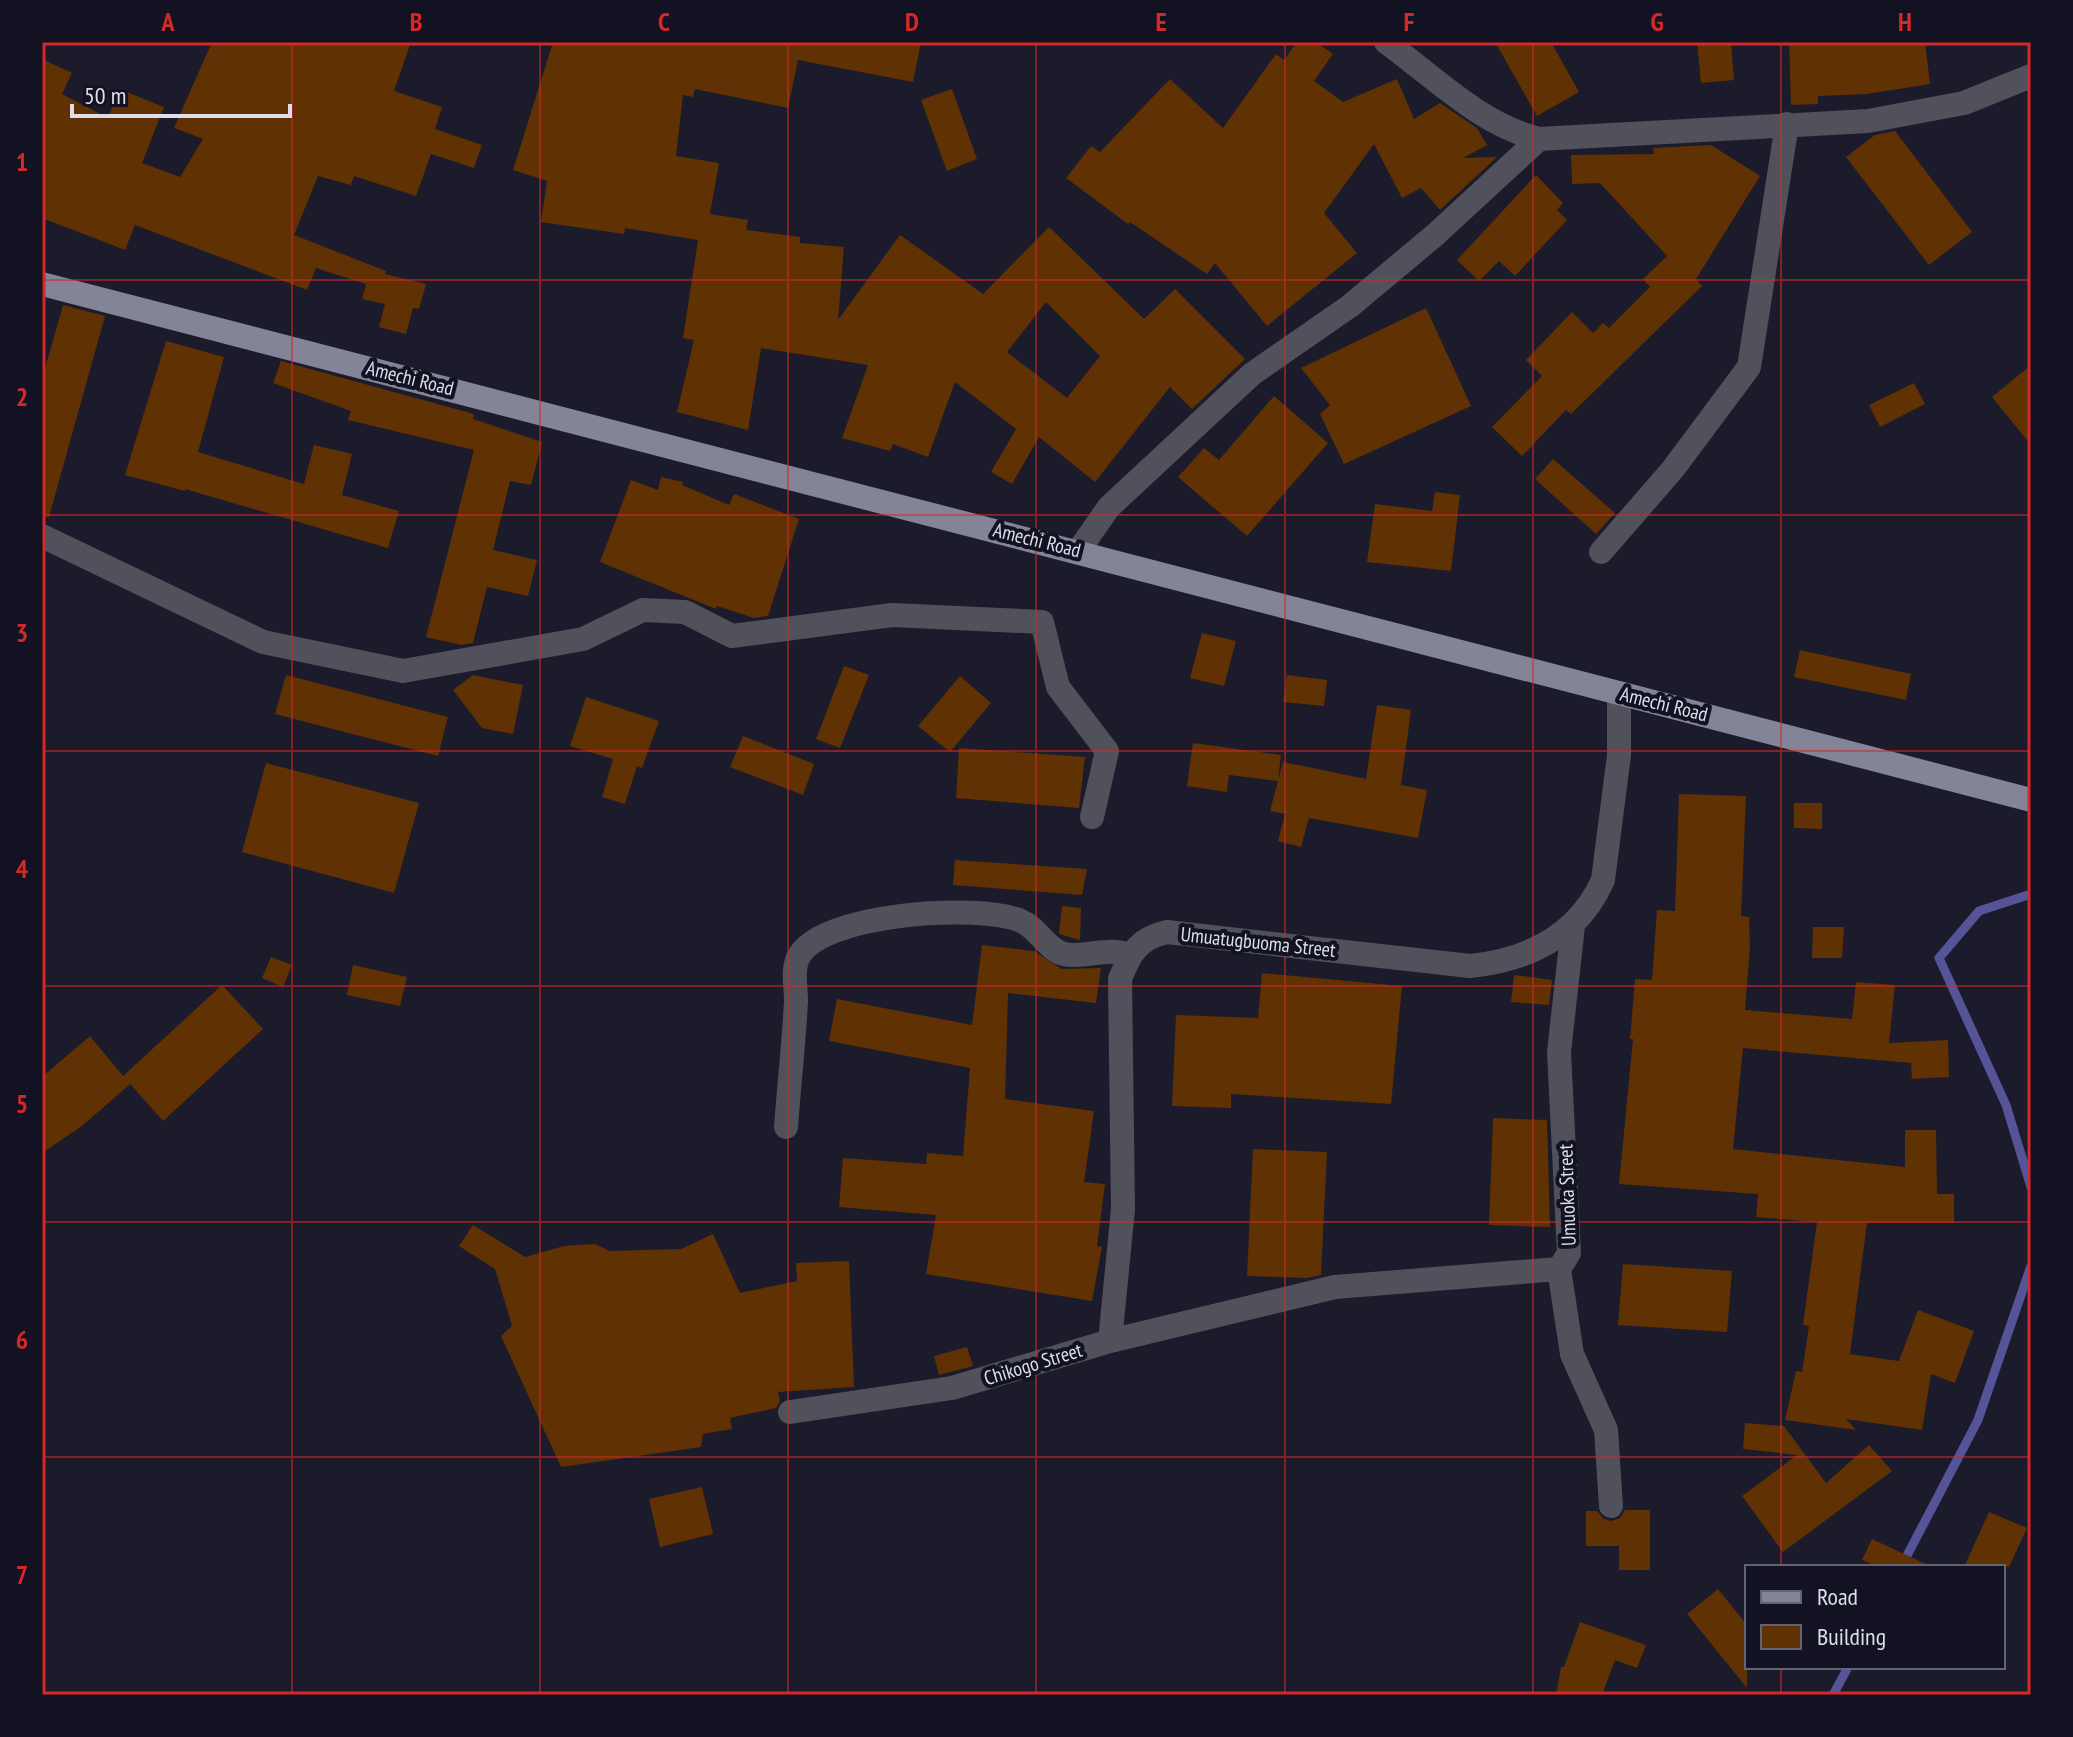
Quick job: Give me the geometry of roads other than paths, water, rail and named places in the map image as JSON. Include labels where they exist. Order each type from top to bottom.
[{"type":"main road","name":"Amechi Road","points":[[42,284],[1079,550],[2031,800]]},
{"type":"street","points":[[1386,42],[1491,120],[1511,132],[1539,139],[1868,121],[1964,103],[2031,76]]},
{"type":"street","points":[[1601,552],[1673,469],[1749,367],[1787,124]]},
{"type":"street","points":[[1079,550],[1109,507],[1252,374],[1350,306],[1435,235],[1539,139]]},
{"type":"street","points":[[42,536],[263,642],[403,671],[583,639],[643,610],[685,612],[732,636],[892,615],[1042,622],[1058,687],[1107,751],[1092,817]]},
{"type":"street","name":"Umuatugbuoma Street","points":[[1130,955],[1151,935],[1167,932],[1470,966],[1499,963],[1533,951],[1573,926],[1595,897],[1607,860],[1609,811],[1619,755],[1619,693]]},
{"type":"street","points":[[786,1127],[796,998],[794,972],[798,957],[818,936],[864,923],[977,911],[1025,922],[1059,953],[1072,955],[1105,949],[1130,955],[1120,979],[1123,1209],[1110,1341]]},
{"type":"street","name":"Umuoka Street","points":[[1274,1303],[1335,1287],[1559,1269],[1569,1253],[1559,1043],[1573,926]]},
{"type":"street","points":[[1559,1269],[1572,1354],[1606,1430],[1611,1506]]},
{"type":"street","name":"Chikogo Street","points":[[790,1412],[952,1388],[1110,1341],[1274,1303]]},
{"type":"waterway","points":[[2031,894],[1979,911],[1939,958],[2006,1105],[2031,1187]]},
{"type":"waterway","points":[[1902,1565],[1978,1420],[2031,1266]]},
{"type":"waterway","points":[[1833,1695],[1847,1669]]}]
